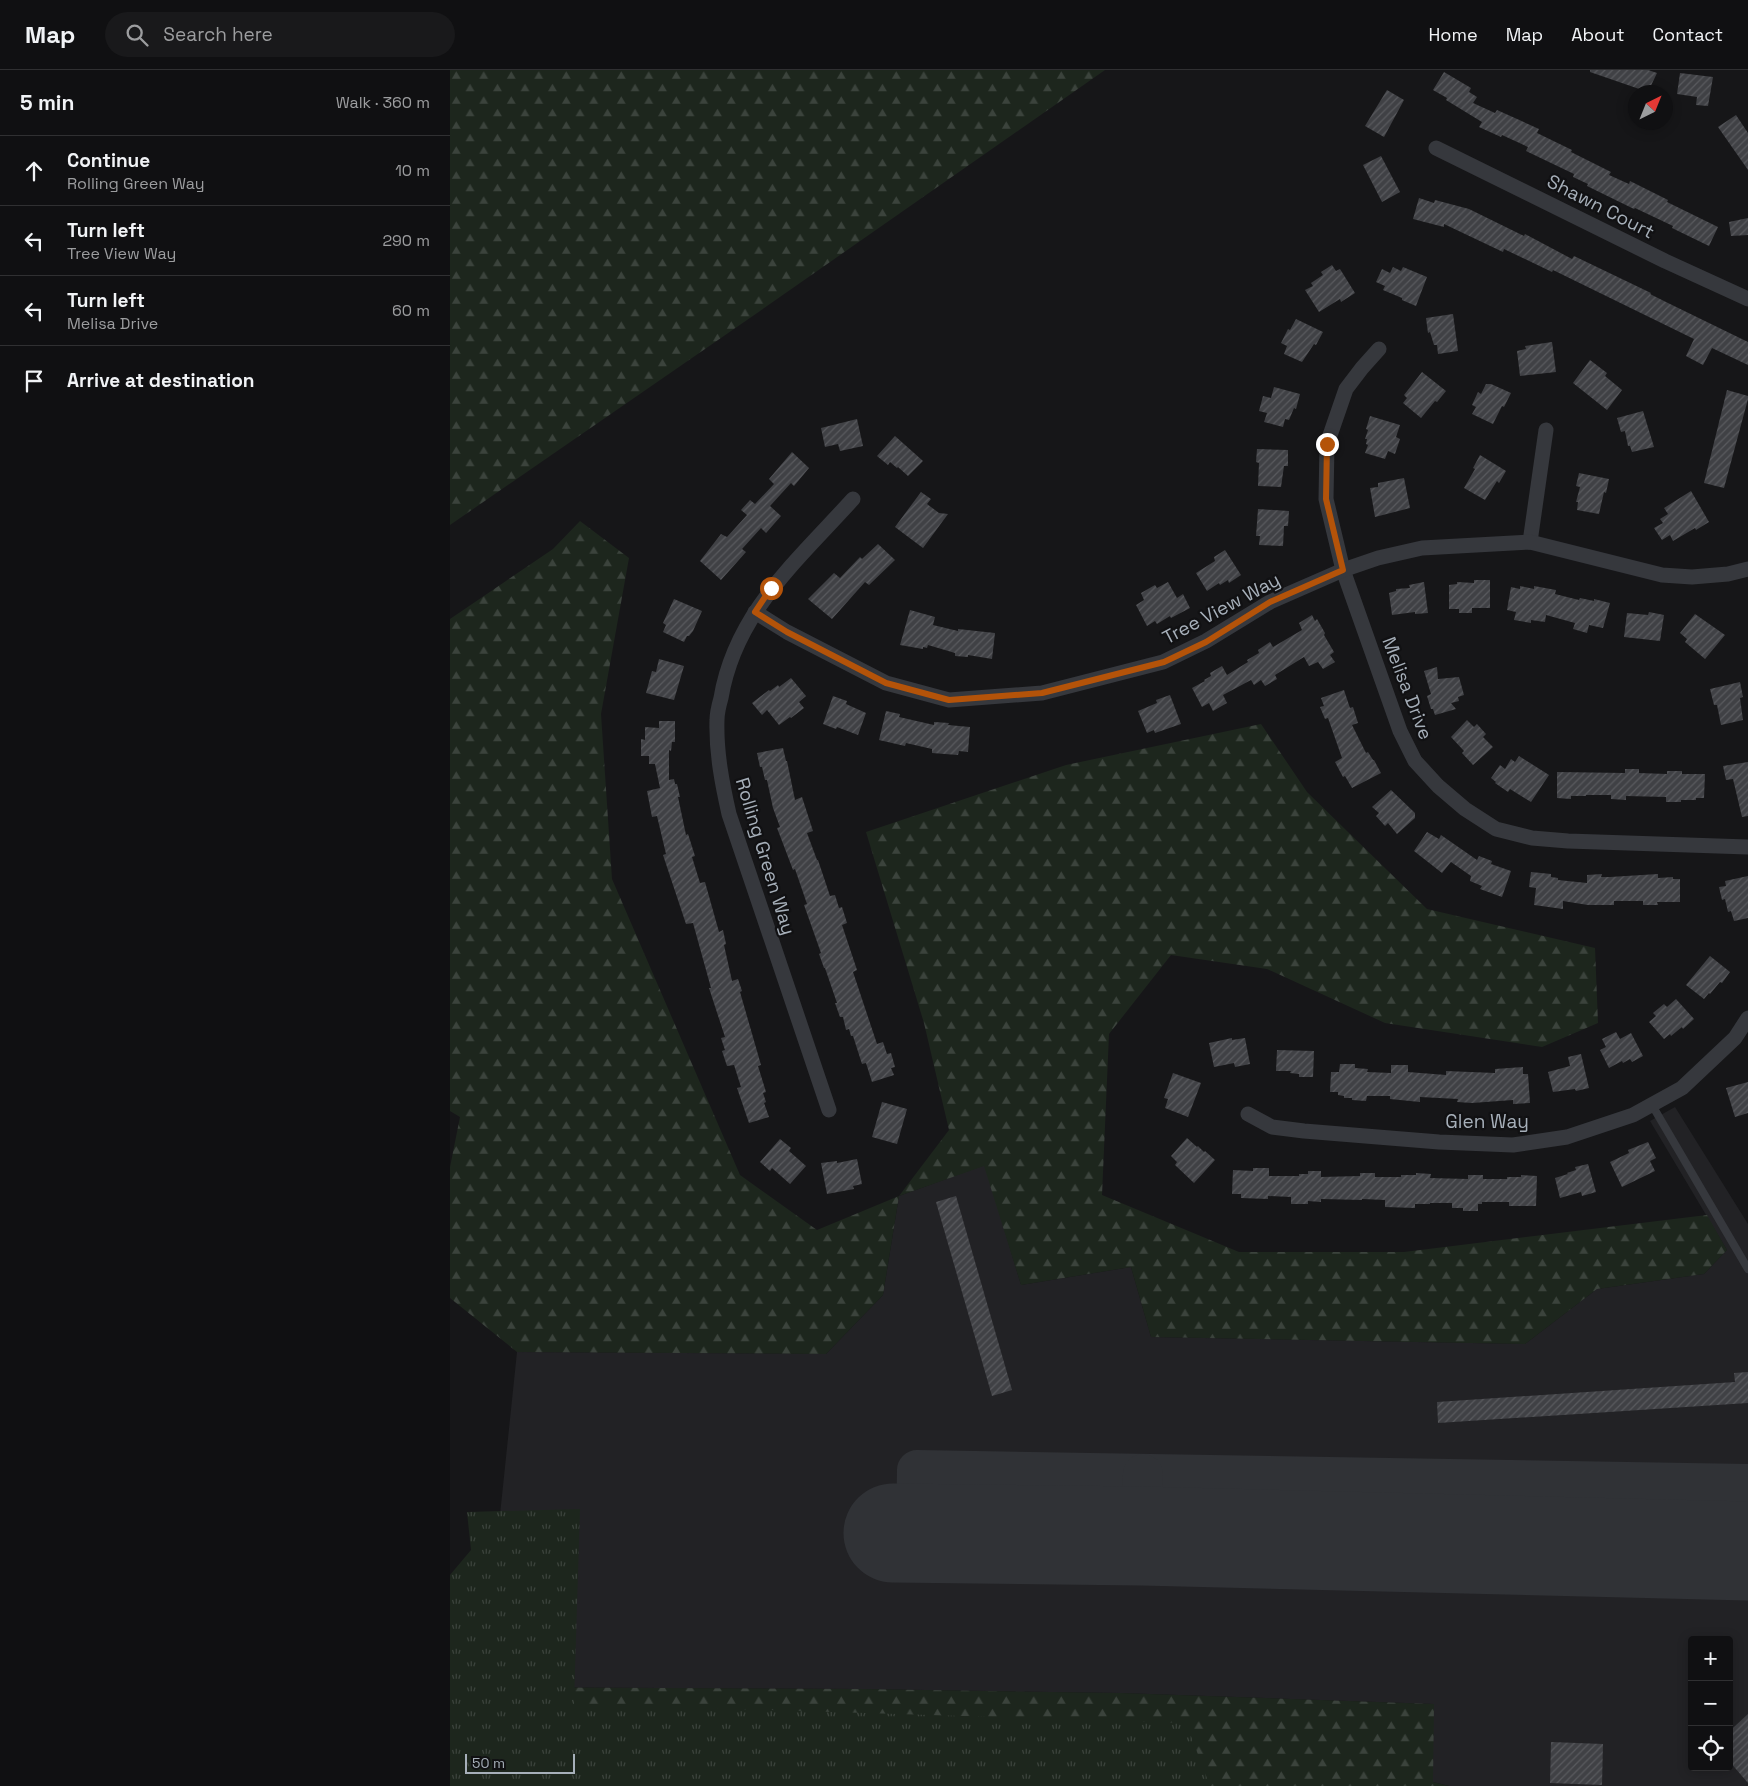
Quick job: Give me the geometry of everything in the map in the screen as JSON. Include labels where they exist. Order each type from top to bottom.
[{"type":"street","name":"Shawn Court","points":[[1436,148],[1673,265],[1748,299]]},
{"type":"street","name":"Melisa Drive","points":[[1379,350],[1362,368],[1346,390],[1327,444],[1326,499],[1343,570],[1400,730],[1415,761],[1438,786],[1465,809],[1496,828],[1532,838],[1597,842],[1748,846]]},
{"type":"street","points":[[1530,542],[1546,430]]},
{"type":"street","name":"Rolling Green Way","points":[[829,1110],[729,814],[719,766],[717,720],[723,682],[738,639],[771,588],[853,499]]},
{"type":"street","name":"Tree View Way","points":[[755,612],[787,632],[886,683],[949,700],[1042,693],[1164,662],[1206,642],[1270,602],[1343,570],[1378,558],[1422,548],[1530,542],[1662,575],[1692,577],[1728,574],[1748,569]]},
{"type":"street","name":"Glen Way","points":[[1248,1114],[1272,1127],[1439,1142],[1513,1144],[1567,1137],[1634,1115],[1682,1088],[1735,1038],[1748,1018]]},
{"type":"lane","points":[[1652,1105],[1748,1269]]},
{"type":"shaded area","points":[[1675,1107],[1748,1224],[1748,1786],[1449,1786],[1433,1782],[1433,1704],[1120,1693],[861,1689],[482,1687],[517,1352],[826,1354],[883,1295],[899,1196],[985,1165],[1021,1285],[1131,1267],[1151,1337],[1525,1344],[1597,1289],[1704,1274],[1727,1250],[1650,1121]]},
{"type":"green space","points":[[450,70],[1105,70],[450,525]]},
{"type":"green space","points":[[580,521],[629,558],[601,714],[612,879],[740,1175],[817,1230],[899,1196],[883,1295],[826,1354],[517,1352],[450,1298],[450,1167],[460,1117],[450,1111],[450,619],[553,549]]},
{"type":"green space","points":[[1261,724],[1307,792],[1427,909],[1595,948],[1598,1023],[1542,1047],[1385,1023],[1267,969],[1171,955],[1109,1034],[1102,1195],[1239,1252],[1404,1252],[1707,1215],[1727,1250],[1704,1274],[1597,1289],[1525,1344],[1151,1337],[1131,1267],[1021,1285],[984,1166],[899,1196],[949,1130],[924,1023],[866,832],[1066,765]]},
{"type":"green space","points":[[580,1509],[574,1704],[1186,1723],[1210,1786],[450,1786],[450,1575],[471,1550],[467,1512]]},
{"type":"green space","points":[[450,1678],[482,1687],[861,1689],[1120,1693],[1434,1704],[1433,1782],[1449,1786],[450,1786]]},
{"type":"building","points":[[1590,70],[1648,70],[1657,73],[1651,85],[1628,85],[1590,72]]},
{"type":"building","points":[[1444,72],[1471,88],[1469,92],[1477,97],[1473,103],[1495,113],[1497,110],[1539,129],[1537,133],[1611,172],[1609,175],[1629,184],[1630,181],[1718,227],[1709,246],[1672,228],[1673,226],[1587,186],[1588,184],[1573,177],[1574,174],[1526,151],[1528,147],[1479,127],[1482,122],[1433,90]]},
{"type":"building","points":[[1680,73],[1713,77],[1708,106],[1696,105],[1697,97],[1677,94]]},
{"type":"building","points":[[1387,90],[1404,100],[1384,137],[1365,126]]},
{"type":"building","points":[[1736,115],[1748,133],[1748,170],[1718,127]]},
{"type":"building","points":[[1381,156],[1400,192],[1382,202],[1363,165]]},
{"type":"building","points":[[1419,198],[1434,203],[1435,200],[1469,209],[1524,236],[1525,234],[1572,259],[1574,256],[1748,342],[1748,365],[1712,348],[1703,365],[1686,356],[1694,339],[1553,270],[1552,272],[1504,249],[1503,252],[1444,224],[1444,227],[1413,219]]},
{"type":"building","points":[[1748,218],[1748,235],[1731,236],[1729,222]]},
{"type":"building","points":[[1332,265],[1336,271],[1340,269],[1355,293],[1341,302],[1340,299],[1319,312],[1305,290],[1313,286],[1311,283],[1323,275],[1321,272]]},
{"type":"building","points":[[1393,267],[1401,271],[1403,267],[1427,277],[1416,306],[1383,290],[1385,286],[1376,282],[1382,269],[1390,273]]},
{"type":"building","points":[[1453,314],[1458,351],[1438,354],[1437,345],[1434,345],[1430,332],[1428,333],[1426,318]]},
{"type":"building","points":[[1296,319],[1323,332],[1316,345],[1314,344],[1302,362],[1284,354],[1287,346],[1281,343]]},
{"type":"building","points":[[1552,342],[1556,372],[1520,376],[1517,351],[1526,349],[1525,346]]},
{"type":"building","points":[[1590,360],[1607,373],[1605,376],[1622,390],[1607,410],[1573,383]]},
{"type":"building","points":[[1422,372],[1446,391],[1421,418],[1403,403],[1407,398],[1404,395]]},
{"type":"building","points":[[1486,384],[1491,384],[1511,393],[1493,424],[1472,414],[1476,407],[1472,405],[1478,392],[1481,394]]},
{"type":"building","points":[[1274,387],[1300,394],[1296,409],[1294,408],[1289,420],[1285,419],[1283,427],[1264,422],[1267,413],[1259,411],[1263,396],[1271,398]]},
{"type":"building","points":[[1727,390],[1748,396],[1748,399],[1724,488],[1704,483]]},
{"type":"building","points":[[1643,411],[1654,447],[1632,452],[1630,446],[1628,446],[1625,431],[1621,432],[1617,418]]},
{"type":"building","points":[[1370,416],[1400,425],[1396,437],[1400,439],[1395,454],[1388,451],[1385,459],[1365,453],[1368,445],[1366,444],[1367,439],[1365,439],[1368,430],[1366,429]]},
{"type":"building","points":[[857,419],[863,446],[840,451],[838,444],[825,447],[821,428]]},
{"type":"building","points":[[895,436],[923,461],[908,476],[898,467],[890,462],[888,465],[877,456]]},
{"type":"building","points":[[1257,449],[1288,450],[1288,466],[1284,466],[1281,487],[1258,486],[1259,463],[1256,462]]},
{"type":"building","points":[[792,452],[809,468],[794,486],[791,483],[770,506],[781,516],[766,533],[761,528],[742,549],[746,552],[721,580],[700,561],[721,534],[727,537],[747,515],[741,510],[750,500],[755,504],[774,484],[769,479]]},
{"type":"building","points":[[1480,455],[1506,471],[1485,500],[1464,488],[1475,469],[1473,468]]},
{"type":"building","points":[[1579,473],[1609,479],[1599,514],[1577,510],[1578,502],[1576,502],[1580,487],[1576,486]]},
{"type":"building","points":[[1404,478],[1410,508],[1375,517],[1370,488],[1378,487],[1378,483]]},
{"type":"building","points":[[1691,491],[1709,522],[1673,541],[1670,535],[1662,540],[1654,528],[1663,523],[1660,519],[1668,514],[1664,508]]},
{"type":"building","points":[[921,492],[931,499],[927,504],[939,513],[948,514],[923,548],[895,527]]},
{"type":"building","points":[[1258,509],[1289,511],[1288,526],[1284,526],[1283,546],[1259,545],[1260,536],[1256,536]]},
{"type":"building","points":[[878,544],[895,560],[869,585],[865,582],[832,619],[808,599],[834,573],[840,578],[860,557],[862,559]]},
{"type":"building","points":[[1225,550],[1241,575],[1229,583],[1228,580],[1220,585],[1219,583],[1207,591],[1196,573],[1215,561],[1214,557]]},
{"type":"building","points":[[1474,580],[1490,580],[1490,608],[1472,608],[1472,613],[1459,613],[1459,609],[1449,609],[1449,585],[1457,584],[1457,582],[1474,583]]},
{"type":"building","points":[[1168,582],[1177,598],[1183,594],[1190,608],[1171,618],[1170,616],[1157,624],[1155,621],[1147,626],[1136,605],[1144,600],[1141,593],[1155,585],[1157,588]]},
{"type":"building","points":[[1424,582],[1428,613],[1415,614],[1415,612],[1392,615],[1389,593],[1396,591],[1396,589],[1410,588],[1409,585]]},
{"type":"building","points":[[1520,586],[1534,589],[1534,586],[1556,590],[1555,594],[1579,600],[1580,598],[1594,601],[1594,599],[1610,603],[1603,628],[1589,625],[1587,633],[1573,629],[1575,623],[1546,615],[1545,622],[1531,620],[1531,623],[1514,620],[1516,612],[1507,610],[1511,587],[1520,589]]},
{"type":"building","points":[[674,599],[702,611],[693,631],[684,642],[663,632],[666,625],[663,623]]},
{"type":"building","points":[[910,610],[935,617],[933,625],[958,631],[958,629],[995,633],[992,659],[968,655],[968,657],[955,656],[955,653],[928,645],[927,648],[923,647],[923,649],[900,645]]},
{"type":"building","points":[[1649,612],[1664,615],[1660,641],[1624,637],[1627,613],[1648,615]]},
{"type":"building","points":[[1695,614],[1725,635],[1705,659],[1685,642],[1687,639],[1680,633]]},
{"type":"building","points":[[1312,615],[1315,621],[1317,619],[1325,633],[1324,635],[1334,652],[1330,655],[1335,662],[1323,669],[1318,662],[1309,666],[1304,657],[1275,675],[1277,679],[1265,686],[1261,680],[1254,685],[1251,680],[1223,695],[1227,703],[1213,711],[1209,703],[1202,707],[1192,688],[1205,681],[1211,676],[1210,673],[1222,666],[1227,675],[1248,662],[1247,660],[1259,653],[1258,650],[1270,642],[1273,647],[1302,630],[1299,623]]},
{"type":"building","points":[[659,659],[684,666],[674,700],[646,693],[652,671],[656,672]]},
{"type":"building","points":[[1437,667],[1438,679],[1459,677],[1464,695],[1458,697],[1459,701],[1451,703],[1456,709],[1435,715],[1427,696],[1431,694],[1424,671]]},
{"type":"building","points":[[791,678],[806,696],[799,702],[804,708],[779,725],[767,710],[762,715],[752,703],[769,690],[778,685],[779,687]]},
{"type":"building","points":[[1740,682],[1743,697],[1740,698],[1743,720],[1721,725],[1717,705],[1714,705],[1710,689]]},
{"type":"building","points":[[1344,690],[1350,708],[1353,707],[1358,723],[1352,725],[1366,753],[1368,752],[1374,760],[1381,773],[1352,788],[1345,776],[1343,777],[1335,762],[1342,758],[1328,718],[1325,719],[1320,707],[1324,706],[1321,698]]},
{"type":"building","points":[[1170,695],[1181,724],[1155,733],[1154,730],[1147,733],[1138,711],[1157,703],[1156,700]]},
{"type":"building","points":[[833,696],[847,701],[846,704],[866,713],[858,735],[823,724]]},
{"type":"building","points":[[886,711],[900,714],[899,717],[934,725],[934,722],[970,727],[968,752],[959,751],[958,755],[932,753],[932,749],[906,743],[905,746],[879,740]]},
{"type":"building","points":[[1467,720],[1474,727],[1477,724],[1486,734],[1483,737],[1493,747],[1473,765],[1462,753],[1464,751],[1451,737]]},
{"type":"building","points":[[659,721],[675,721],[675,742],[672,742],[671,751],[669,750],[669,780],[674,779],[675,784],[677,784],[686,835],[688,834],[695,856],[692,857],[700,883],[705,882],[719,932],[723,930],[726,944],[724,945],[732,981],[738,979],[761,1065],[758,1066],[766,1092],[763,1093],[766,1102],[764,1103],[769,1117],[749,1123],[737,1088],[741,1087],[734,1065],[727,1066],[722,1051],[725,1050],[721,1038],[725,1037],[709,988],[711,988],[693,923],[686,924],[663,855],[666,854],[657,816],[652,817],[647,791],[660,788],[655,764],[649,764],[649,756],[641,756],[641,739],[645,740],[645,727],[659,728]]},
{"type":"building","points":[[783,748],[795,800],[802,797],[813,831],[807,833],[830,896],[835,895],[839,908],[842,907],[847,923],[842,925],[857,970],[853,972],[877,1044],[883,1042],[887,1054],[891,1053],[895,1067],[891,1068],[894,1075],[872,1082],[866,1063],[862,1064],[853,1036],[851,1036],[849,1029],[846,1030],[843,1017],[840,1017],[835,1003],[837,1003],[804,905],[807,904],[795,869],[793,870],[777,828],[780,827],[773,808],[767,780],[765,780],[762,767],[760,767],[757,753]]},
{"type":"building","points":[[1519,756],[1549,775],[1531,802],[1510,789],[1508,792],[1491,778],[1500,765],[1505,769],[1511,759],[1515,762]]},
{"type":"building","points":[[1748,762],[1748,816],[1742,817],[1733,779],[1726,780],[1723,766]]},
{"type":"building","points":[[1625,769],[1639,769],[1639,773],[1667,774],[1667,771],[1682,771],[1682,774],[1705,774],[1704,798],[1681,800],[1681,802],[1666,802],[1666,797],[1626,796],[1626,800],[1611,799],[1611,795],[1586,795],[1571,796],[1571,799],[1557,798],[1557,772],[1625,773]]},
{"type":"building","points":[[1391,790],[1415,813],[1415,818],[1397,834],[1388,823],[1385,826],[1376,816],[1379,813],[1372,807]]},
{"type":"building","points":[[1427,832],[1439,839],[1441,835],[1477,860],[1479,856],[1492,861],[1491,864],[1511,871],[1502,897],[1480,889],[1482,886],[1470,881],[1471,876],[1451,862],[1442,873],[1414,851]]},
{"type":"building","points":[[1531,872],[1551,874],[1551,877],[1558,878],[1558,880],[1587,883],[1587,875],[1602,874],[1601,877],[1610,877],[1658,874],[1658,878],[1673,877],[1673,879],[1680,879],[1680,902],[1657,902],[1658,905],[1643,905],[1643,901],[1614,901],[1614,905],[1588,905],[1563,901],[1563,909],[1534,905],[1536,888],[1529,887]]},
{"type":"building","points":[[1748,876],[1748,918],[1734,921],[1731,911],[1728,912],[1725,899],[1722,900],[1719,887],[1726,886],[1725,881]]},
{"type":"building","points":[[1710,956],[1730,972],[1722,983],[1720,982],[1704,999],[1686,985]]},
{"type":"building","points":[[1676,999],[1694,1019],[1683,1029],[1682,1027],[1664,1039],[1649,1022],[1656,1016],[1653,1013],[1664,1004],[1667,1007]]},
{"type":"building","points":[[1616,1032],[1620,1039],[1631,1033],[1643,1056],[1632,1062],[1630,1059],[1623,1063],[1622,1061],[1609,1068],[1600,1050],[1606,1047],[1602,1039]]},
{"type":"building","points":[[1232,1038],[1232,1040],[1245,1038],[1250,1064],[1235,1067],[1234,1063],[1214,1067],[1209,1043]]},
{"type":"building","points":[[1277,1050],[1314,1051],[1313,1077],[1299,1077],[1299,1074],[1290,1073],[1291,1071],[1276,1071]]},
{"type":"building","points":[[1581,1054],[1589,1088],[1576,1091],[1575,1089],[1553,1092],[1548,1072],[1570,1066],[1568,1057]]},
{"type":"building","points":[[1340,1064],[1355,1064],[1355,1068],[1368,1069],[1367,1072],[1391,1073],[1391,1065],[1408,1065],[1408,1072],[1446,1075],[1446,1071],[1495,1073],[1495,1069],[1523,1067],[1523,1074],[1528,1074],[1530,1103],[1513,1104],[1513,1100],[1472,1103],[1457,1102],[1458,1099],[1420,1097],[1420,1102],[1390,1099],[1390,1096],[1367,1096],[1366,1101],[1352,1100],[1352,1098],[1344,1098],[1344,1096],[1338,1095],[1338,1092],[1330,1092],[1331,1072],[1339,1072]]},
{"type":"building","points":[[1173,1073],[1201,1083],[1188,1117],[1165,1108],[1168,1099],[1164,1098]]},
{"type":"building","points":[[1748,1082],[1748,1113],[1735,1117],[1726,1088]]},
{"type":"building","points":[[882,1102],[907,1109],[897,1144],[872,1137]]},
{"type":"building","points":[[1187,1138],[1215,1160],[1194,1183],[1175,1165],[1177,1162],[1171,1156]]},
{"type":"building","points":[[780,1139],[791,1148],[789,1151],[806,1166],[790,1184],[772,1168],[770,1171],[760,1162]]},
{"type":"building","points":[[1648,1142],[1656,1158],[1650,1161],[1655,1171],[1622,1187],[1610,1162],[1629,1153],[1628,1150]]},
{"type":"building","points":[[857,1159],[862,1184],[853,1186],[854,1189],[827,1194],[821,1163],[837,1161],[837,1163]]},
{"type":"building","points":[[1588,1164],[1596,1192],[1582,1196],[1581,1192],[1560,1198],[1555,1178],[1576,1170],[1575,1167]]},
{"type":"building","points":[[1253,1168],[1269,1168],[1269,1176],[1299,1176],[1299,1174],[1308,1174],[1308,1171],[1321,1171],[1321,1177],[1360,1176],[1360,1173],[1375,1173],[1375,1177],[1401,1177],[1401,1175],[1416,1175],[1416,1173],[1431,1174],[1430,1178],[1468,1179],[1468,1175],[1483,1175],[1483,1179],[1507,1179],[1507,1177],[1521,1177],[1521,1175],[1537,1176],[1536,1206],[1509,1206],[1509,1202],[1482,1202],[1482,1204],[1478,1204],[1478,1211],[1463,1211],[1463,1208],[1452,1208],[1452,1203],[1415,1204],[1415,1208],[1385,1207],[1385,1200],[1321,1199],[1321,1202],[1308,1201],[1308,1204],[1291,1204],[1291,1197],[1268,1196],[1268,1199],[1241,1198],[1241,1194],[1232,1194],[1233,1170],[1253,1171]]},
{"type":"building","points":[[956,1196],[1012,1390],[992,1396],[936,1202]]},
{"type":"building","points":[[1748,1372],[1748,1403],[1438,1423],[1437,1402],[1735,1382],[1734,1373]]},
{"type":"building","points":[[1748,1714],[1748,1783],[1733,1766],[1733,1728]]},
{"type":"building","points":[[1551,1742],[1603,1744],[1602,1785],[1550,1783]]},
{"type":"taxiway","points":[[916,1534],[917,1470],[1748,1484]]},
{"type":"taxiway","points":[[1142,1536],[1143,1474]]},
{"type":"runway","points":[[893,1533],[1142,1536],[1748,1551]]},
{"type":"route","points":[[771,588],[755,612],[787,632],[886,683],[949,700],[1042,693],[1164,662],[1206,642],[1270,602],[1343,570],[1326,499],[1327,444]]}]
